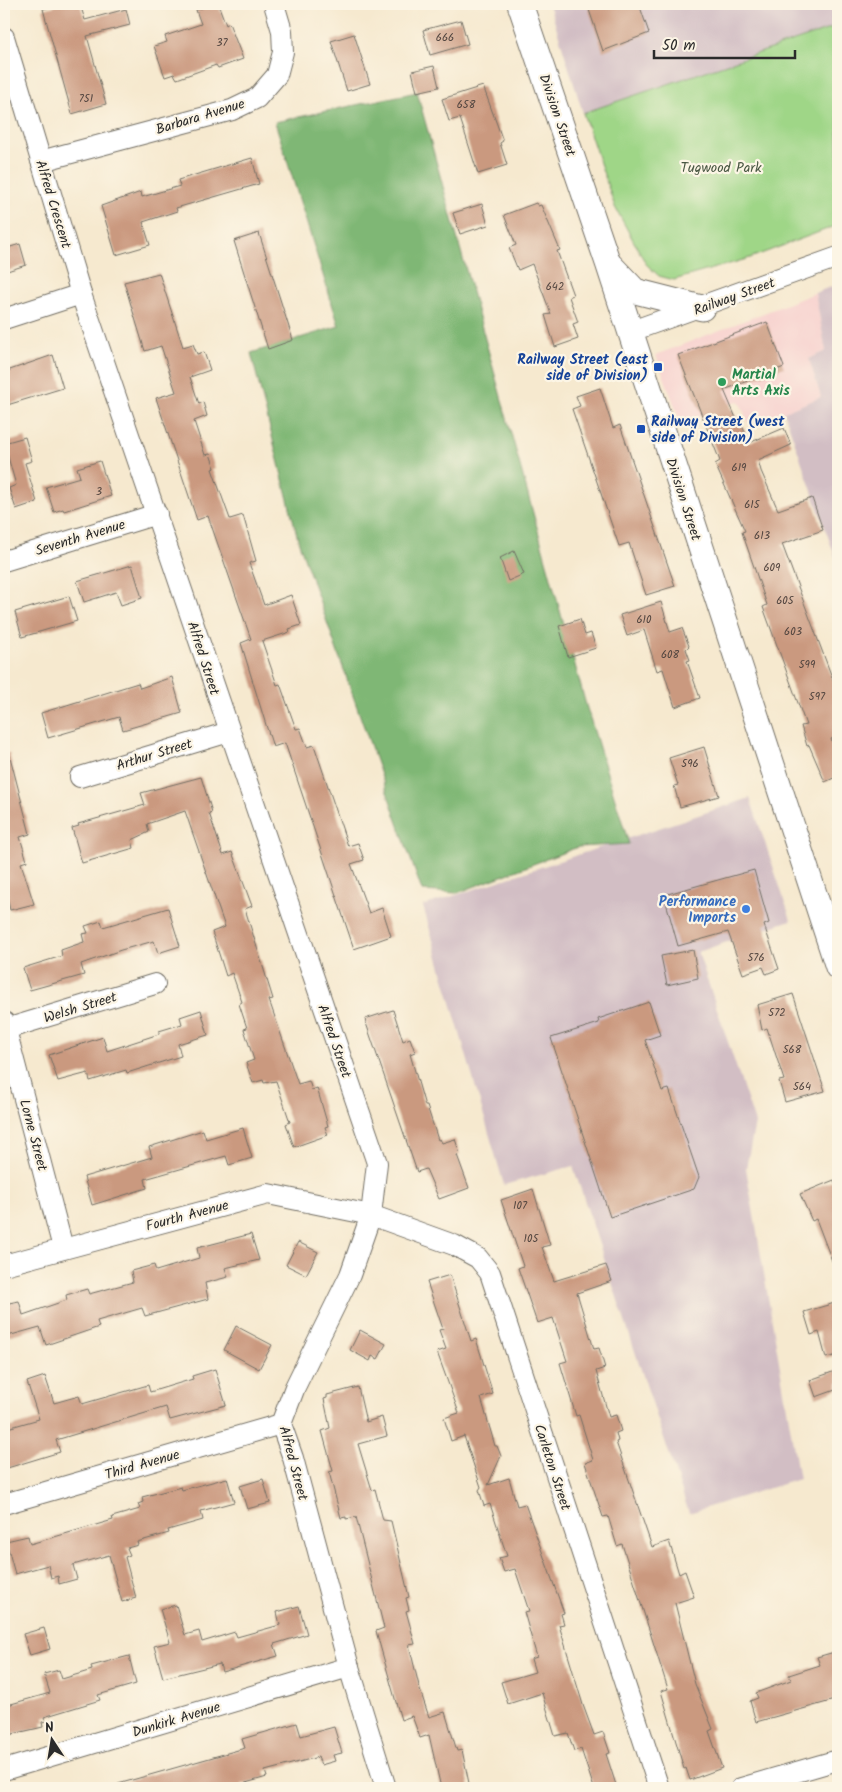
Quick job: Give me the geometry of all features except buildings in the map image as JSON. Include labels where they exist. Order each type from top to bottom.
[{"type":"main road","name":"Division Street","points":[[520,4],[608,263],[838,967]]},
{"type":"main road","points":[[608,263],[635,291],[702,308]]},
{"type":"street","name":"Barbara Avenue","points":[[41,161],[232,110],[257,98],[277,76],[283,52],[282,31],[274,4]]},
{"type":"street","name":"Alfred Crescent","points":[[4,37],[81,294]]},
{"type":"street","name":"Railway Street","points":[[629,332],[702,308],[838,257]]},
{"type":"street","points":[[4,319],[81,294]]},
{"type":"street","name":"Alfred Street","points":[[81,294],[377,1163],[372,1216],[350,1275],[295,1387],[281,1424],[293,1458],[349,1667],[386,1788]]},
{"type":"street","name":"Seventh Avenue","points":[[4,561],[157,514]]},
{"type":"street","name":"Arthur Street","points":[[80,776],[229,732]]},
{"type":"street","name":"Welsh Street","points":[[5,1025],[155,984]]},
{"type":"street","name":"Lorne Street","points":[[5,1025],[63,1248]]},
{"type":"street","name":"Fourth Avenue","points":[[4,1265],[268,1194],[372,1216]]},
{"type":"street","name":"Carleton Street","points":[[372,1216],[454,1245],[478,1258],[490,1273],[659,1788]]},
{"type":"street","name":"Third Avenue","points":[[4,1504],[281,1424]]},
{"type":"street","name":"Dunkirk Avenue","points":[[4,1770],[349,1667]]},
{"type":"street","points":[[741,1788],[838,1760]]},
{"type":"shaded area","points":[[549,4],[838,4],[838,26],[583,113]]},
{"type":"shaded area","points":[[838,284],[838,565],[784,412],[821,397],[809,359],[826,351],[815,293]]},
{"type":"shaded area","points":[[815,293],[826,351],[809,359],[821,397],[750,426],[739,401],[681,423],[656,355]]},
{"type":"shaded area","points":[[750,798],[791,920],[698,952],[755,1123],[746,1168],[799,1479],[689,1513],[573,1166],[504,1185],[423,906]]},
{"type":"green space","name":"Tugwood Park","points":[[838,26],[838,225],[750,258],[674,280],[659,276],[646,264],[615,207],[583,113]]},
{"type":"green space","points":[[417,92],[586,705],[629,844],[578,847],[457,893],[422,891],[299,543],[251,353],[339,326],[275,122]]},
{"type":"place","name":"Railway Street (east side of Division)","points":[[658,367]]},
{"type":"place","name":"Martial Arts Axis","points":[[722,382]]},
{"type":"place","name":"Railway Street (west side of Division)","points":[[641,429]]},
{"type":"place","name":"Performance Imports","points":[[746,909]]}]
